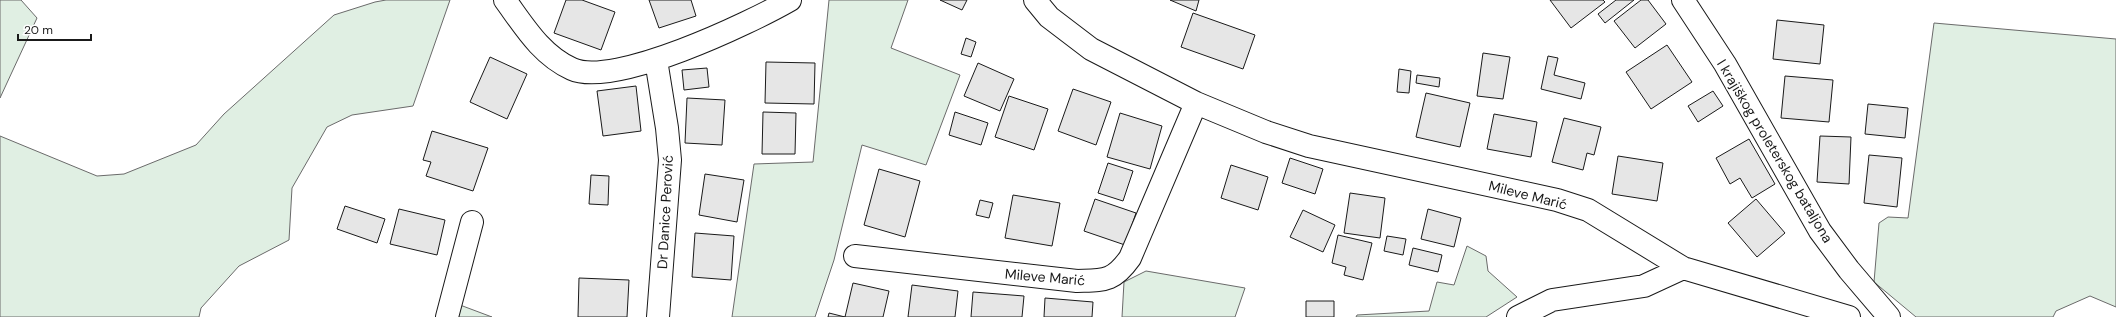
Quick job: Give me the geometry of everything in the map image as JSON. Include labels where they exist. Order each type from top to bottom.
[{"type":"street","points":[[505,0],[538,44],[550,55],[573,70],[588,73],[603,73],[631,68],[656,60],[740,26],[790,0]]},
{"type":"street","name":"Mileve Marić","points":[[1035,0],[1049,17],[1091,49],[1196,103],[1266,132],[1309,146],[1550,199],[1588,210],[1683,268],[1848,317]]},
{"type":"street","name":"I krajiškog proleterskog bataljona","points":[[1683,0],[1725,64],[1820,231],[1883,315]]},
{"type":"street","name":"Dr Danice Perović","points":[[656,60],[667,128],[670,160],[658,317]]},
{"type":"street","name":"Mileve Marić","points":[[855,256],[1077,281],[1100,281],[1110,278],[1120,272],[1130,258],[1196,103]]},
{"type":"street","points":[[447,317],[472,222]]},
{"type":"street","points":[[1518,317],[1552,300],[1644,286],[1683,268]]},
{"type":"green space","points":[[0,0],[21,0],[37,18],[0,98]]},
{"type":"green space","points":[[386,0],[450,0],[413,106],[352,115],[327,127],[292,188],[289,240],[239,266],[201,308],[199,317],[0,317],[0,136],[97,176],[124,174],[196,145],[224,114],[334,15]]},
{"type":"green space","points":[[829,0],[908,0],[891,48],[960,75],[926,165],[862,145],[834,260],[815,317],[732,317],[754,164],[813,162]]},
{"type":"green space","points":[[1934,23],[2116,39],[2116,307],[2090,296],[2056,311],[2053,317],[1916,317],[1874,282],[1879,223],[1888,217],[1908,218]]},
{"type":"green space","points":[[1467,246],[1486,256],[1488,271],[1517,297],[1486,317],[1356,317],[1357,315],[1429,311],[1437,282],[1454,285]]},
{"type":"green space","points":[[1146,271],[1245,288],[1235,317],[1122,317],[1124,282]]},
{"type":"green space","points":[[460,305],[492,317],[458,317]]},
{"type":"building","points":[[566,0],[582,0],[615,12],[601,50],[554,33]]},
{"type":"building","points":[[649,0],[691,0],[696,16],[659,28]]},
{"type":"building","points":[[940,0],[967,0],[962,10]]},
{"type":"building","points":[[1170,0],[1199,0],[1196,11]]},
{"type":"building","points":[[1550,0],[1603,0],[1605,2],[1571,28]]},
{"type":"building","points":[[1616,0],[1634,0],[1605,23],[1598,14]]},
{"type":"building","points":[[1641,0],[1648,0],[1666,24],[1635,48],[1614,21]]},
{"type":"building","points":[[1193,13],[1255,35],[1243,69],[1181,47]]},
{"type":"building","points":[[1777,20],[1824,25],[1820,64],[1773,59]]},
{"type":"building","points":[[966,38],[976,42],[971,57],[961,54]]},
{"type":"building","points":[[1667,45],[1692,82],[1651,109],[1626,72]]},
{"type":"building","points":[[1483,53],[1510,57],[1503,99],[1477,96]]},
{"type":"building","points":[[1548,56],[1558,58],[1554,75],[1585,83],[1581,99],[1541,89]]},
{"type":"building","points":[[490,57],[527,74],[507,119],[470,102]]},
{"type":"building","points":[[766,62],[815,63],[814,104],[765,103]]},
{"type":"building","points":[[978,63],[1014,79],[1000,111],[964,96]]},
{"type":"building","points":[[707,68],[709,87],[684,90],[682,70]]},
{"type":"building","points":[[1399,69],[1411,71],[1409,93],[1397,92]]},
{"type":"building","points":[[1417,75],[1440,78],[1439,87],[1416,83]]},
{"type":"building","points":[[1785,76],[1833,80],[1829,122],[1781,118]]},
{"type":"building","points":[[636,86],[641,131],[603,136],[597,91]]},
{"type":"building","points":[[1073,89],[1111,102],[1096,145],[1058,131]]},
{"type":"building","points":[[1713,91],[1723,106],[1698,122],[1688,106]]},
{"type":"building","points":[[1426,93],[1470,103],[1460,147],[1416,137]]},
{"type":"building","points":[[1009,96],[1048,109],[1034,150],[995,137]]},
{"type":"building","points":[[687,98],[725,100],[722,145],[685,143]]},
{"type":"building","points":[[1868,104],[1908,108],[1905,138],[1865,134]]},
{"type":"building","points":[[763,112],[796,113],[795,154],[762,154]]},
{"type":"building","points":[[955,112],[988,123],[981,145],[949,135]]},
{"type":"building","points":[[1120,113],[1162,126],[1150,169],[1107,157]]},
{"type":"building","points":[[1494,114],[1537,122],[1531,157],[1487,149]]},
{"type":"building","points":[[1564,118],[1601,127],[1594,155],[1587,153],[1583,170],[1552,162]]},
{"type":"building","points":[[432,131],[488,148],[473,191],[426,176],[431,162],[423,160]]},
{"type":"building","points":[[1820,136],[1851,137],[1849,184],[1817,182]]},
{"type":"building","points":[[1749,139],[1775,184],[1752,198],[1740,178],[1730,184],[1716,158]]},
{"type":"building","points":[[1869,155],[1902,158],[1897,207],[1864,203]]},
{"type":"building","points":[[1618,156],[1663,163],[1657,201],[1612,194]]},
{"type":"building","points":[[1290,158],[1323,169],[1315,194],[1282,183]]},
{"type":"building","points":[[1108,163],[1133,171],[1123,201],[1098,193]]},
{"type":"building","points":[[1231,165],[1268,177],[1258,210],[1221,198]]},
{"type":"building","points":[[879,169],[920,181],[905,237],[864,225]]},
{"type":"building","points":[[705,174],[744,180],[737,222],[699,215]]},
{"type":"building","points":[[591,175],[609,176],[608,205],[589,204]]},
{"type":"building","points":[[1350,193],[1385,198],[1380,238],[1344,233]]},
{"type":"building","points":[[1013,195],[1060,203],[1052,246],[1005,238]]},
{"type":"building","points":[[1095,199],[1136,213],[1125,245],[1084,231]]},
{"type":"building","points":[[1756,199],[1785,233],[1757,257],[1728,223]]},
{"type":"building","points":[[980,200],[993,203],[989,218],[976,215]]},
{"type":"building","points":[[345,206],[385,219],[377,243],[337,229]]},
{"type":"building","points":[[399,209],[445,220],[437,255],[390,244]]},
{"type":"building","points":[[1428,209],[1461,218],[1454,247],[1421,239]]},
{"type":"building","points":[[1303,210],[1335,225],[1323,252],[1290,237]]},
{"type":"building","points":[[695,233],[734,236],[731,280],[692,277]]},
{"type":"building","points":[[1338,235],[1372,243],[1363,280],[1344,275],[1346,267],[1332,263]]},
{"type":"building","points":[[1387,236],[1406,239],[1403,255],[1384,251]]},
{"type":"building","points":[[1413,248],[1442,255],[1438,272],[1409,265]]},
{"type":"building","points":[[579,278],[629,280],[627,317],[578,317]]},
{"type":"building","points":[[853,283],[889,291],[883,317],[845,317]]},
{"type":"building","points":[[912,285],[958,291],[955,317],[908,317]]},
{"type":"building","points":[[973,292],[1024,296],[1022,317],[971,317]]},
{"type":"building","points":[[1045,298],[1093,302],[1092,317],[1044,317]]},
{"type":"building","points":[[1306,301],[1334,301],[1334,317],[1306,317]]},
{"type":"building","points":[[829,313],[845,317],[828,317]]}]
